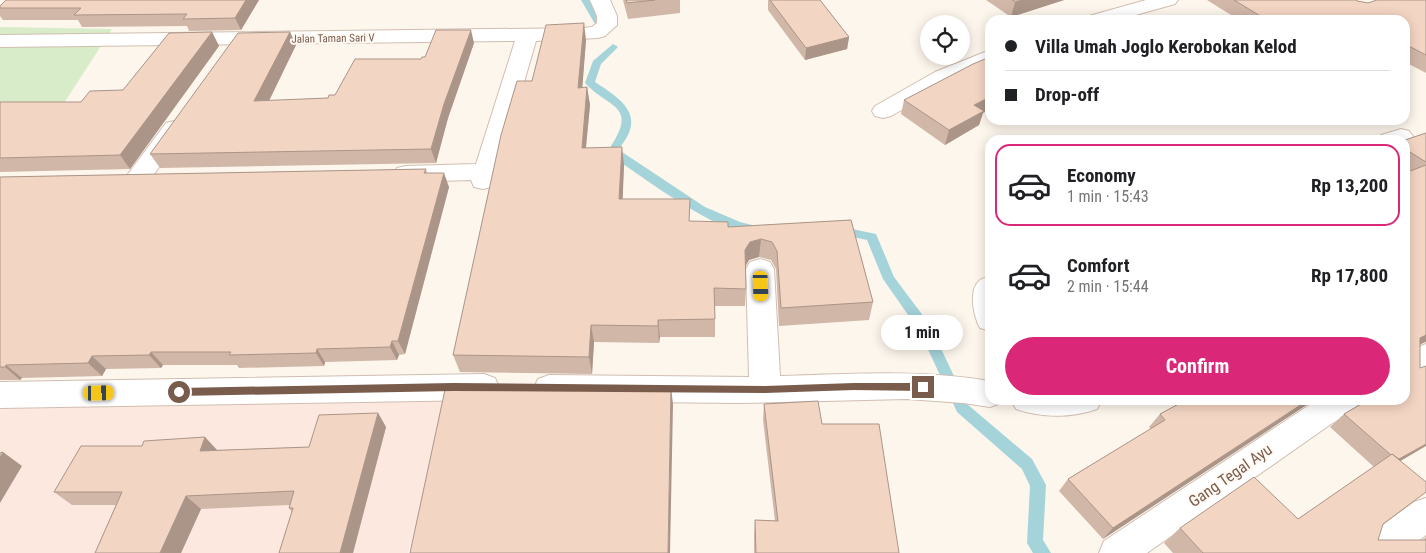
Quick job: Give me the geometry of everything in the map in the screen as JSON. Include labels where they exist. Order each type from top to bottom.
[{"type":"street","name":"Jalan Taman Sari V","points":[[0,41],[582,34],[598,32],[606,25],[607,16],[600,0]]},
{"type":"street","points":[[1114,15],[1168,0]]},
{"type":"street","points":[[385,174],[484,176],[527,36]]},
{"type":"street","points":[[220,62],[237,39]]},
{"type":"street","points":[[883,111],[943,77],[985,58]]},
{"type":"street","points":[[167,179],[127,180],[187,109]]},
{"type":"street","points":[[760,269],[765,390]]},
{"type":"street","points":[[1410,364],[1426,356]]},
{"type":"street","points":[[0,395],[516,388],[765,390],[854,386],[923,387],[984,393]]},
{"type":"street","name":"Gang Tegal Ayu","points":[[1117,553],[1320,414],[1336,405]]},
{"type":"street","points":[[1374,553],[1426,514]]},
{"type":"shaded area","points":[[452,397],[408,553],[0,553],[0,408]]},
{"type":"green space","points":[[0,27],[112,29],[51,123],[0,122]]},
{"type":"building","points":[[6,0],[246,0],[235,18],[183,19],[187,14],[74,15],[81,8],[0,8]]},
{"type":"building","points":[[626,0],[655,0],[627,3]]},
{"type":"building","points":[[770,0],[820,0],[849,37],[806,48]]},
{"type":"building","points":[[1234,0],[1356,0],[1368,3],[1377,0],[1426,0],[1426,55],[1410,47],[1410,15],[1259,15]]},
{"type":"building","points":[[584,23],[578,88],[587,87],[582,148],[622,147],[619,199],[690,199],[689,221],[728,222],[728,227],[851,220],[873,302],[781,308],[777,251],[772,242],[761,239],[750,242],[745,250],[746,289],[714,288],[715,319],[658,320],[658,326],[591,325],[589,357],[453,355],[501,135],[517,81],[532,81],[546,25]]},
{"type":"building","points":[[436,30],[471,30],[444,104],[431,149],[150,154],[238,33],[290,32],[254,101],[328,98],[329,95],[335,95],[355,59],[421,59],[425,57]]},
{"type":"building","points":[[212,32],[120,155],[0,158],[0,102],[81,102],[90,91],[123,90],[169,33]]},
{"type":"building","points":[[985,59],[985,100],[974,105],[984,111],[949,130],[904,100]]},
{"type":"building","points":[[1426,133],[1426,162],[1410,152],[1410,138]]},
{"type":"building","points":[[1426,165],[1426,335],[1420,338],[1420,368],[1426,366],[1426,444],[1399,459],[1391,455],[1344,414],[1359,405],[1410,405],[1410,171]]},
{"type":"building","points":[[426,169],[424,173],[444,173],[398,341],[392,341],[390,347],[317,349],[316,353],[229,355],[231,352],[151,352],[149,355],[92,356],[88,363],[6,365],[5,367],[0,367],[0,177]]},
{"type":"building","points":[[446,385],[587,386],[586,390],[671,387],[668,553],[410,553]]},
{"type":"building","points":[[818,401],[822,424],[879,424],[899,553],[756,553],[755,520],[778,521],[764,404]]},
{"type":"building","points":[[1177,405],[1300,405],[1113,528],[1068,479],[1165,420],[1160,414]]},
{"type":"building","points":[[378,413],[340,553],[279,553],[293,508],[289,508],[294,491],[186,496],[160,553],[95,553],[122,492],[54,492],[81,446],[142,446],[144,441],[205,437],[200,451],[309,447],[319,415]]},
{"type":"building","points":[[1392,454],[1426,482],[1426,492],[1383,524],[1378,540],[1426,540],[1426,553],[1203,553],[1180,528],[1254,477],[1298,519]]},
{"type":"waterway","points":[[585,0],[598,22]]},
{"type":"waterway","points":[[613,47],[596,63],[590,83],[611,97],[627,117],[628,125],[616,146],[617,154],[683,200],[701,210],[738,226],[756,230]]},
{"type":"waterway","points":[[838,230],[872,237],[889,279],[925,329],[962,408],[1027,464],[1038,485],[1035,543],[1043,553]]},
{"type":"route","points":[[179,392],[453,387],[765,390],[854,386],[923,387]]}]
